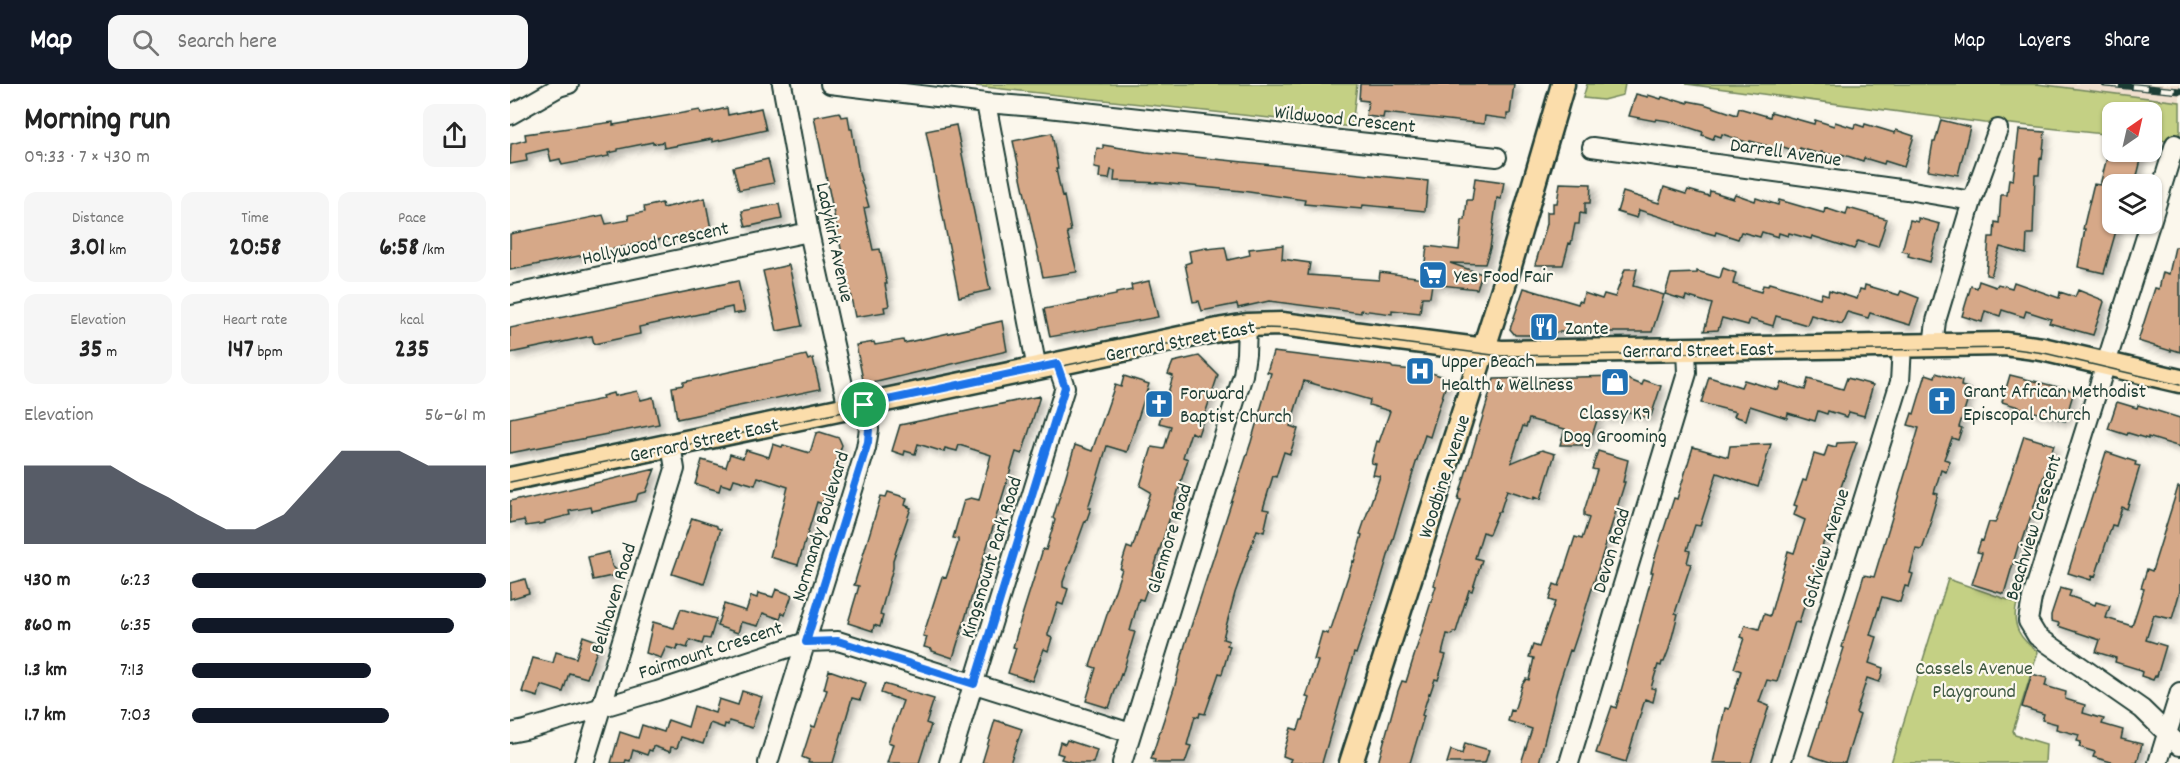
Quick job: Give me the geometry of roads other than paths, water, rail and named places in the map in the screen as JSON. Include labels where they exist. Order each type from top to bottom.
[{"type":"main road","name":"Woodbine Avenue","points":[[1351,763],[1507,276],[1563,84]]},
{"type":"main road","name":"Gerrard Street East","points":[[510,479],[1247,325],[1299,326],[1483,351],[2005,344],[2025,346],[2180,381]]},
{"type":"street","points":[[510,115],[559,87],[569,84]]},
{"type":"street","name":"Ladykirk Avenue","points":[[782,84],[810,232],[856,406]]},
{"type":"street","name":"Wildwood Crescent","points":[[830,84],[986,103],[1497,157]]},
{"type":"street","name":"Kingsmount Park Road","points":[[949,763],[1065,387],[1047,366],[986,103]]},
{"type":"street","points":[[1933,346],[1936,321],[1972,201],[1998,129]]},
{"type":"street","name":"Beachview Crescent","points":[[2162,187],[2175,144]]},
{"type":"street","name":"Darrell Avenue","points":[[1592,147],[1972,201]]},
{"type":"street","name":"Hollywood Crescent","points":[[510,295],[810,232]]},
{"type":"street","name":"Beachview Crescent","points":[[2147,234],[2032,598],[2028,621],[2037,636],[2142,709],[2174,740]]},
{"type":"street","name":"Glenmore Road","points":[[1122,763],[1243,375],[1247,325]]},
{"type":"street","name":"Golfview Avenue","points":[[1781,763],[1900,382],[1902,346]]},
{"type":"street","name":"Devon Road","points":[[1569,763],[1687,374],[1686,350]]},
{"type":"street","name":"Normandy Boulevard","points":[[768,763],[868,442],[869,429],[856,406]]},
{"type":"street","name":"Bellhaven Road","points":[[584,763],[675,469],[671,445]]},
{"type":"street","name":"Fairmount Crescent","points":[[510,733],[668,687],[806,642],[838,641],[1131,733]]},
{"type":"street","points":[[2158,763],[2174,740],[2180,692]]},
{"type":"tram line","points":[[510,482],[1234,330],[1260,328],[1297,329],[1500,356],[2008,348],[2044,353],[2180,385]]},
{"type":"railway","points":[[2105,84],[2180,91]]},
{"type":"place","name":"Yes Food Fair","points":[[1433,275]]},
{"type":"place","name":"Zante","points":[[1544,327]]},
{"type":"place","name":"Upper Beach Health & Wellness","points":[[1420,371]]},
{"type":"place","name":"Classy K9 Dog Grooming","points":[[1615,382]]},
{"type":"place","name":"Grant African Methodist Episcopal Church","points":[[1942,401]]},
{"type":"place","name":"Forward Baptist Church","points":[[1159,404]]},
{"type":"park label","name":"Cassels Avenue Playground","points":[[1974,678]]}]
